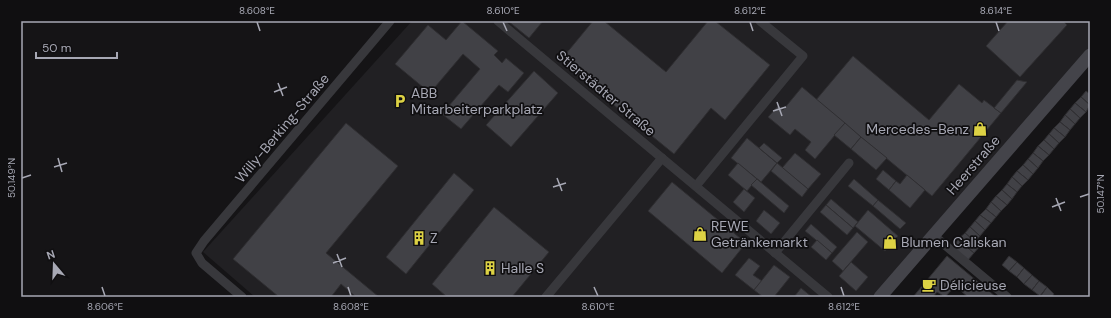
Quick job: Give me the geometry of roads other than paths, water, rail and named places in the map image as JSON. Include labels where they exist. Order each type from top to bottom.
[{"type":"main road","name":"Heerstraße","points":[[880,297],[1090,55]]},
{"type":"street","name":"Willy-Berking-Straße","points":[[242,297],[202,264],[196,253],[204,241],[390,21]]},
{"type":"street","name":"Stierstädter Straße","points":[[498,21],[828,297]]},
{"type":"street","points":[[696,186],[802,56],[760,21]]},
{"type":"street","points":[[546,297],[662,158]]},
{"type":"street","points":[[775,252],[849,163]]},
{"type":"street","points":[[933,235],[1007,297]]},
{"type":"place","name":"ABB Mitarbeiterparkplatz","points":[[400,101]]},
{"type":"place","name":"Mercedes-Benz","points":[[980,129]]},
{"type":"place","name":"REWE Getränkemarkt","points":[[700,234]]},
{"type":"place","name":"Z","points":[[419,238]]},
{"type":"place","name":"Blumen Caliskan","points":[[890,242]]},
{"type":"place","name":"Halle S","points":[[490,268]]},
{"type":"place","name":"Délicieuse","points":[[929,285]]}]
